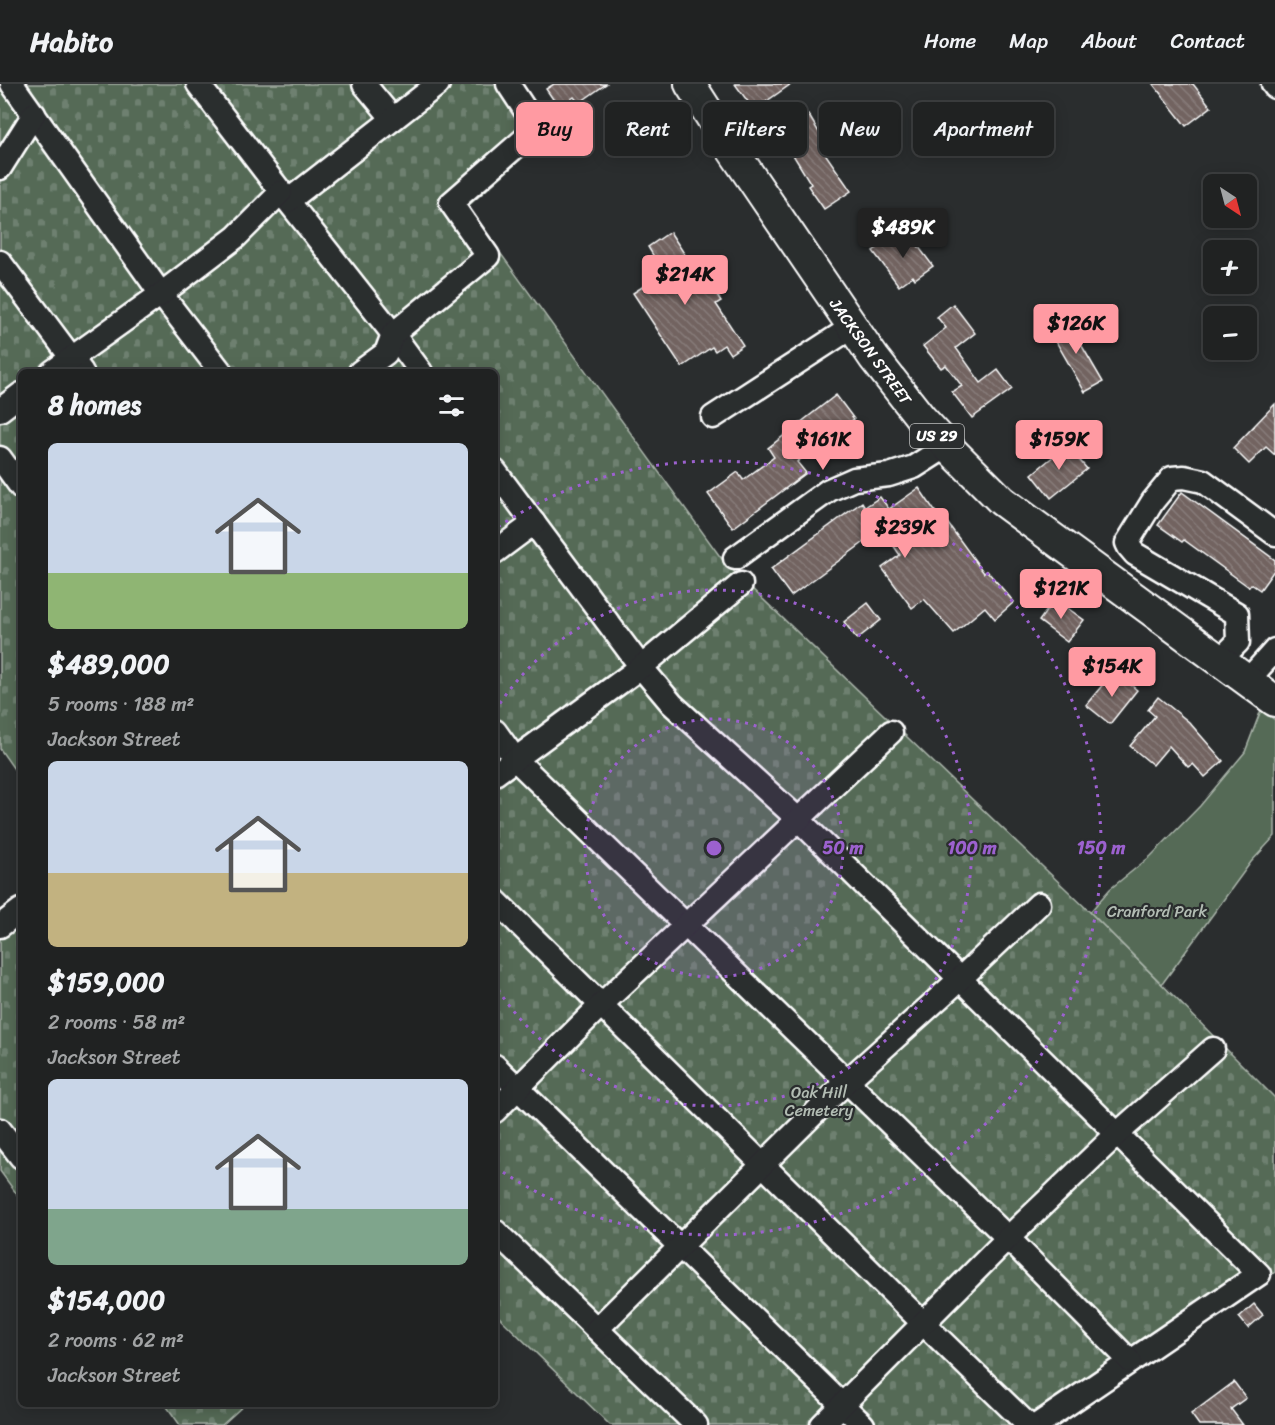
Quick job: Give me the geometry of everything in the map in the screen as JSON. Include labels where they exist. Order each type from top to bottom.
[{"type":"main road","name":"JACKSON STREET","points":[[690,84],[852,327],[897,388],[947,446],[1002,501],[1275,701]]},
{"type":"street","points":[[12,84],[160,294],[219,369]]},
{"type":"street","points":[[198,84],[419,369]]},
{"type":"street","points":[[364,84],[393,119]]},
{"type":"street","points":[[0,262],[76,365],[160,294],[236,237],[284,197],[438,84]]},
{"type":"street","points":[[364,369],[386,353],[393,333],[488,256],[451,202],[537,128],[508,84]]},
{"type":"street","points":[[0,168],[34,114]]},
{"type":"street","points":[[713,417],[852,327]]},
{"type":"street","points":[[0,410],[18,396]]},
{"type":"street","points":[[735,558],[829,490],[854,479],[889,475],[914,467],[947,446]]},
{"type":"street","points":[[0,458],[18,483]]},
{"type":"street","points":[[498,475],[641,667],[672,704],[798,819],[1259,1274],[1037,1425]]},
{"type":"street","points":[[1220,660],[1238,642],[1237,614],[1135,554],[1127,543],[1153,501],[1172,478],[1184,477],[1203,481],[1275,534]]},
{"type":"street","points":[[498,550],[534,523]]},
{"type":"street","points":[[498,772],[641,667],[741,585]]},
{"type":"street","points":[[1247,681],[1275,650]]},
{"type":"street","points":[[498,1108],[601,1005],[891,732]]},
{"type":"street","points":[[498,735],[515,759],[1008,1238],[1130,1361]]},
{"type":"street","points":[[498,903],[1028,1425]]},
{"type":"street","points":[[597,1329],[847,1081],[1039,904]]},
{"type":"street","points":[[822,1425],[1008,1238],[1117,1134],[1213,1049]]},
{"type":"street","points":[[498,1069],[863,1425]]},
{"type":"street","points":[[0,1130],[18,1153]]},
{"type":"street","points":[[498,1234],[696,1425]]},
{"type":"green space","name":"Oak Hill Cemetery","points":[[0,84],[514,84],[525,102],[516,102],[516,156],[524,156],[467,207],[724,562],[1090,912],[1275,1098],[1275,1272],[1057,1425],[610,1425],[498,1316],[498,369],[18,369],[18,775],[0,749]]},
{"type":"green space","name":"Cranford Park","points":[[1261,710],[1275,720],[1275,836],[1251,862],[1162,984],[1090,912],[1110,889],[1151,856],[1200,806],[1245,752]]},
{"type":"green space","points":[[18,898],[18,1196],[0,1171],[0,911]]},
{"type":"green space","points":[[167,1407],[242,1407],[222,1425],[180,1425]]},
{"type":"building","points":[[554,84],[606,84],[580,102],[574,97],[567,102],[555,102],[546,89]]},
{"type":"building","points":[[735,84],[791,84],[765,102],[748,102]]},
{"type":"building","points":[[1153,84],[1193,84],[1211,107],[1186,126]]},
{"type":"building","points":[[807,115],[819,132],[819,156],[827,156],[851,191],[824,209],[808,186],[811,184],[794,156],[807,156]]},
{"type":"building","points":[[670,232],[693,267],[697,264],[721,301],[716,304],[743,345],[730,354],[724,345],[715,351],[712,347],[682,367],[633,293],[664,273],[648,247]]},
{"type":"building","points":[[899,233],[906,242],[912,238],[933,266],[915,279],[913,276],[899,286],[873,251]]},
{"type":"building","points":[[953,304],[975,333],[956,348],[981,383],[998,370],[1012,389],[972,418],[952,392],[962,386],[946,365],[941,368],[923,346],[946,328],[937,317]]},
{"type":"building","points":[[1071,318],[1083,338],[1079,341],[1103,382],[1085,392],[1050,331]]},
{"type":"building","points":[[836,395],[854,419],[797,462],[806,473],[733,528],[708,494],[738,472],[743,480],[774,457],[768,448]]},
{"type":"building","points":[[1275,404],[1275,455],[1266,447],[1249,464],[1233,448]]},
{"type":"building","points":[[1067,445],[1087,469],[1051,498],[1032,474]]},
{"type":"building","points":[[919,488],[943,523],[946,521],[984,573],[987,571],[1014,602],[995,619],[985,607],[954,633],[924,599],[912,608],[882,568],[900,555],[882,529],[791,596],[771,569],[862,502],[865,507],[880,497],[889,509]]},
{"type":"building","points":[[1182,492],[1275,560],[1275,569],[1260,590],[1251,584],[1249,587],[1184,540],[1182,542],[1158,525]]},
{"type":"building","points":[[1055,599],[1084,620],[1067,642],[1039,621]]},
{"type":"building","points":[[868,603],[881,620],[857,639],[844,622]]},
{"type":"building","points":[[1114,671],[1137,690],[1110,724],[1086,705]]},
{"type":"building","points":[[1158,697],[1189,722],[1223,761],[1205,777],[1193,764],[1188,767],[1169,746],[1153,765],[1130,746],[1155,716],[1148,710]]},
{"type":"building","points":[[1254,1304],[1263,1315],[1248,1328],[1239,1317]]},
{"type":"building","points":[[1234,1382],[1246,1398],[1231,1409],[1243,1425],[1199,1425],[1191,1414]]}]
